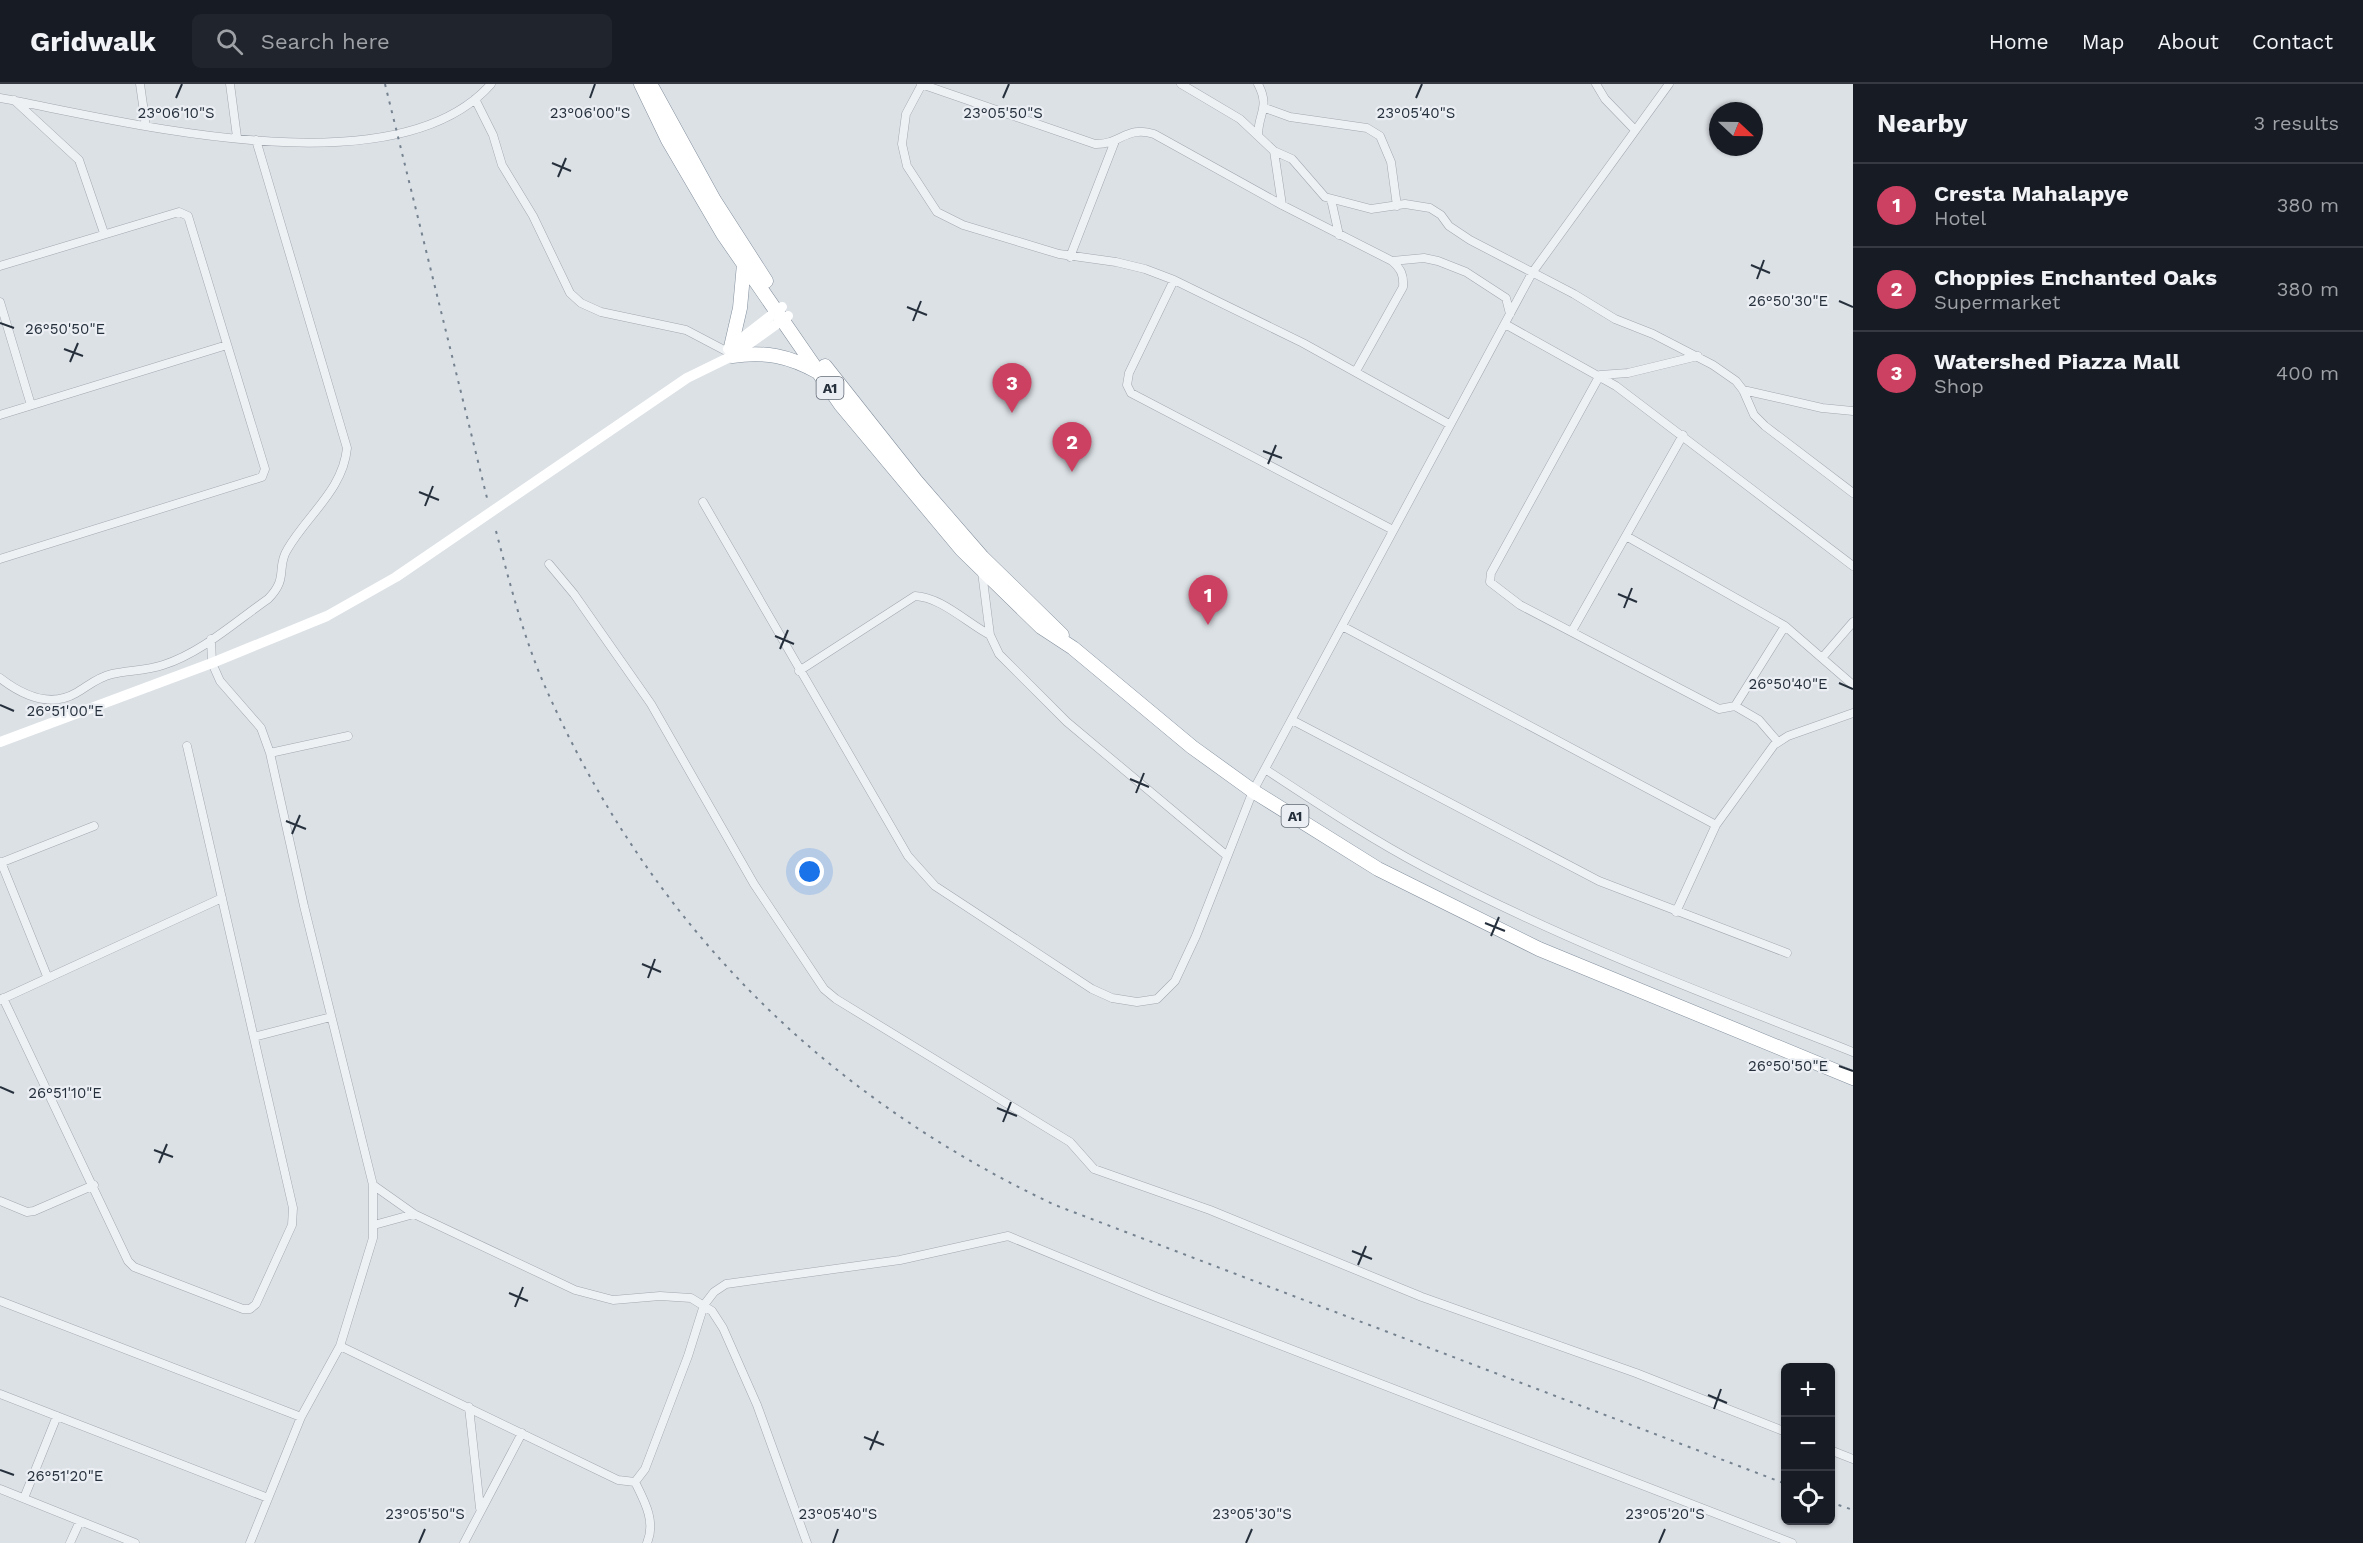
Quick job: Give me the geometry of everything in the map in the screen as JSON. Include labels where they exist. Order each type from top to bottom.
[{"type":"highway","name":"A1","points":[[641,84],[699,194],[744,264],[982,564]]},
{"type":"highway","name":"A1","points":[[651,84],[714,200],[782,314],[841,405],[910,491],[982,564],[1049,621],[1073,648],[1192,747],[1254,791],[1378,869],[1491,926],[1603,977],[1853,1078]]},
{"type":"highway","points":[[744,264],[740,308],[730,351],[771,353],[792,359],[820,373]]},
{"type":"main road","points":[[0,742],[212,663],[327,616],[396,577],[782,314]]},
{"type":"street","points":[[140,84],[146,126]]},
{"type":"street","points":[[230,84],[237,137]]},
{"type":"street","points":[[0,98],[146,126],[256,140],[317,144],[367,140],[434,123],[475,99],[491,84]]},
{"type":"street","points":[[1356,371],[1403,287],[1404,277],[1400,268],[1392,261],[1282,205],[1154,134],[1142,130],[1130,131],[1114,141],[1095,144],[922,84],[906,114],[902,144],[907,166],[929,204],[937,212],[963,225],[1070,257],[1116,262],[1174,280],[1356,371],[1449,424]]},
{"type":"street","points":[[1181,84],[1240,118],[1274,151],[1292,159],[1321,195],[1371,209],[1413,204],[1430,208],[1441,215],[1449,226],[1470,240],[1574,294],[1616,319],[1653,334],[1698,357],[1736,381],[1743,390],[1754,415],[1765,426],[1853,493]]},
{"type":"street","points":[[1258,84],[1265,108],[1258,124],[1258,134]]},
{"type":"street","points":[[1596,84],[1605,99],[1635,130]]},
{"type":"street","points":[[703,502],[908,856],[935,886],[1092,989],[1112,998],[1137,1002],[1157,999],[1175,981],[1196,936],[1226,855],[1265,769],[1532,273],[1670,84]]},
{"type":"street","points":[[475,99],[493,135],[502,165],[533,216],[570,293],[581,303],[601,312],[686,330],[730,351]]},
{"type":"street","points":[[14,100],[80,160],[104,233]]},
{"type":"street","points":[[1265,108],[1290,117],[1367,128],[1380,136],[1391,162],[1397,206]]},
{"type":"street","points":[[0,678],[26,694],[49,701],[58,700],[75,694],[95,680],[168,663],[211,639],[279,589],[286,551],[337,483],[345,463],[347,448],[256,140]]},
{"type":"street","points":[[1070,257],[1114,141]]},
{"type":"street","points":[[1274,151],[1282,205]]},
{"type":"street","points":[[1331,199],[1339,235]]},
{"type":"street","points":[[0,266],[179,212],[188,216],[265,469],[263,475],[0,560]]},
{"type":"street","points":[[1392,261],[1424,258],[1466,272],[1506,298],[1510,314]]},
{"type":"street","points":[[1174,280],[1129,373],[1127,385],[1131,393],[1393,530]]},
{"type":"street","points":[[0,302],[31,405]]},
{"type":"street","points":[[1505,324],[1600,375],[1683,435],[1853,566]]},
{"type":"street","points":[[0,415],[227,345]]},
{"type":"street","points":[[1600,375],[1628,373],[1698,357]]},
{"type":"street","points":[[1600,375],[1491,573],[1490,582],[1507,597],[1709,705],[1719,709],[1735,706],[1759,720],[1778,742]]},
{"type":"street","points":[[1743,390],[1802,405],[1853,411]]},
{"type":"street","points":[[1572,631],[1683,435]]},
{"type":"street","points":[[1626,536],[1785,626],[1853,685]]},
{"type":"street","points":[[549,564],[574,594],[651,704],[754,884],[824,989],[836,999],[1070,1142],[1094,1169],[1210,1210],[1422,1297],[1636,1373],[1781,1430]]},
{"type":"street","points":[[982,564],[990,635],[999,654],[1067,722],[1226,855]]},
{"type":"street","points":[[799,671],[915,596],[941,603],[967,623],[990,635]]},
{"type":"street","points":[[1822,658],[1853,622]]},
{"type":"street","points":[[1342,626],[1716,825]]},
{"type":"street","points":[[1735,706],[1785,626]]},
{"type":"street","points":[[211,639],[212,663],[220,681],[261,728],[270,753],[374,1185],[373,1238],[340,1346],[301,1417],[250,1543]]},
{"type":"street","points":[[1676,912],[1716,825],[1760,762],[1778,742],[1788,736],[1853,713]]},
{"type":"street","points":[[1292,720],[1599,882],[1787,953]]},
{"type":"street","points":[[270,753],[348,736]]},
{"type":"street","points":[[187,746],[222,898],[254,1037],[294,1216],[256,1304],[249,1309],[243,1309],[134,1267],[123,1254],[94,1185],[2,999],[47,976],[222,898]]},
{"type":"street","points":[[1265,769],[1362,832],[1483,896],[1647,970],[1853,1052]]},
{"type":"street","points":[[47,976],[0,862],[94,826]]},
{"type":"street","points":[[254,1037],[332,1017]]},
{"type":"street","points":[[0,1201],[27,1212],[34,1211],[94,1185]]},
{"type":"street","points":[[374,1185],[414,1214],[575,1290],[613,1300],[660,1296],[691,1299],[712,1311],[723,1328],[757,1405],[807,1543]]},
{"type":"street","points":[[374,1225],[414,1214]]},
{"type":"street","points":[[635,1482],[645,1469],[688,1356],[704,1305],[714,1292],[726,1284],[900,1260],[1008,1236],[1156,1297],[1792,1543]]},
{"type":"street","points":[[0,1301],[301,1417]]},
{"type":"street","points":[[340,1346],[618,1480],[635,1482]]},
{"type":"street","points":[[0,1394],[268,1498]]},
{"type":"street","points":[[469,1407],[480,1509]]},
{"type":"street","points":[[24,1498],[57,1416]]},
{"type":"street","points":[[464,1543],[522,1432]]},
{"type":"street","points":[[1835,1452],[1853,1460]]},
{"type":"street","points":[[635,1482],[651,1522],[651,1533],[647,1543]]},
{"type":"street","points":[[0,1489],[135,1543]]},
{"type":"street","points":[[70,1543],[80,1521]]},
{"type":"railway","points":[[385,84],[487,498]]},
{"type":"railway","points":[[496,531],[524,632],[547,691],[590,776],[638,855],[693,928],[754,995],[820,1056],[893,1112],[971,1161],[1055,1205],[1781,1482]]},
{"type":"railway","points":[[1835,1504],[1853,1510]]},
{"type":"place","name":"Watershed Piazza Mall","points":[[1012,413]]},
{"type":"place","name":"Choppies Enchanted Oaks","points":[[1072,472]]},
{"type":"place","name":"Cresta Mahalapye","points":[[1208,625]]}]
